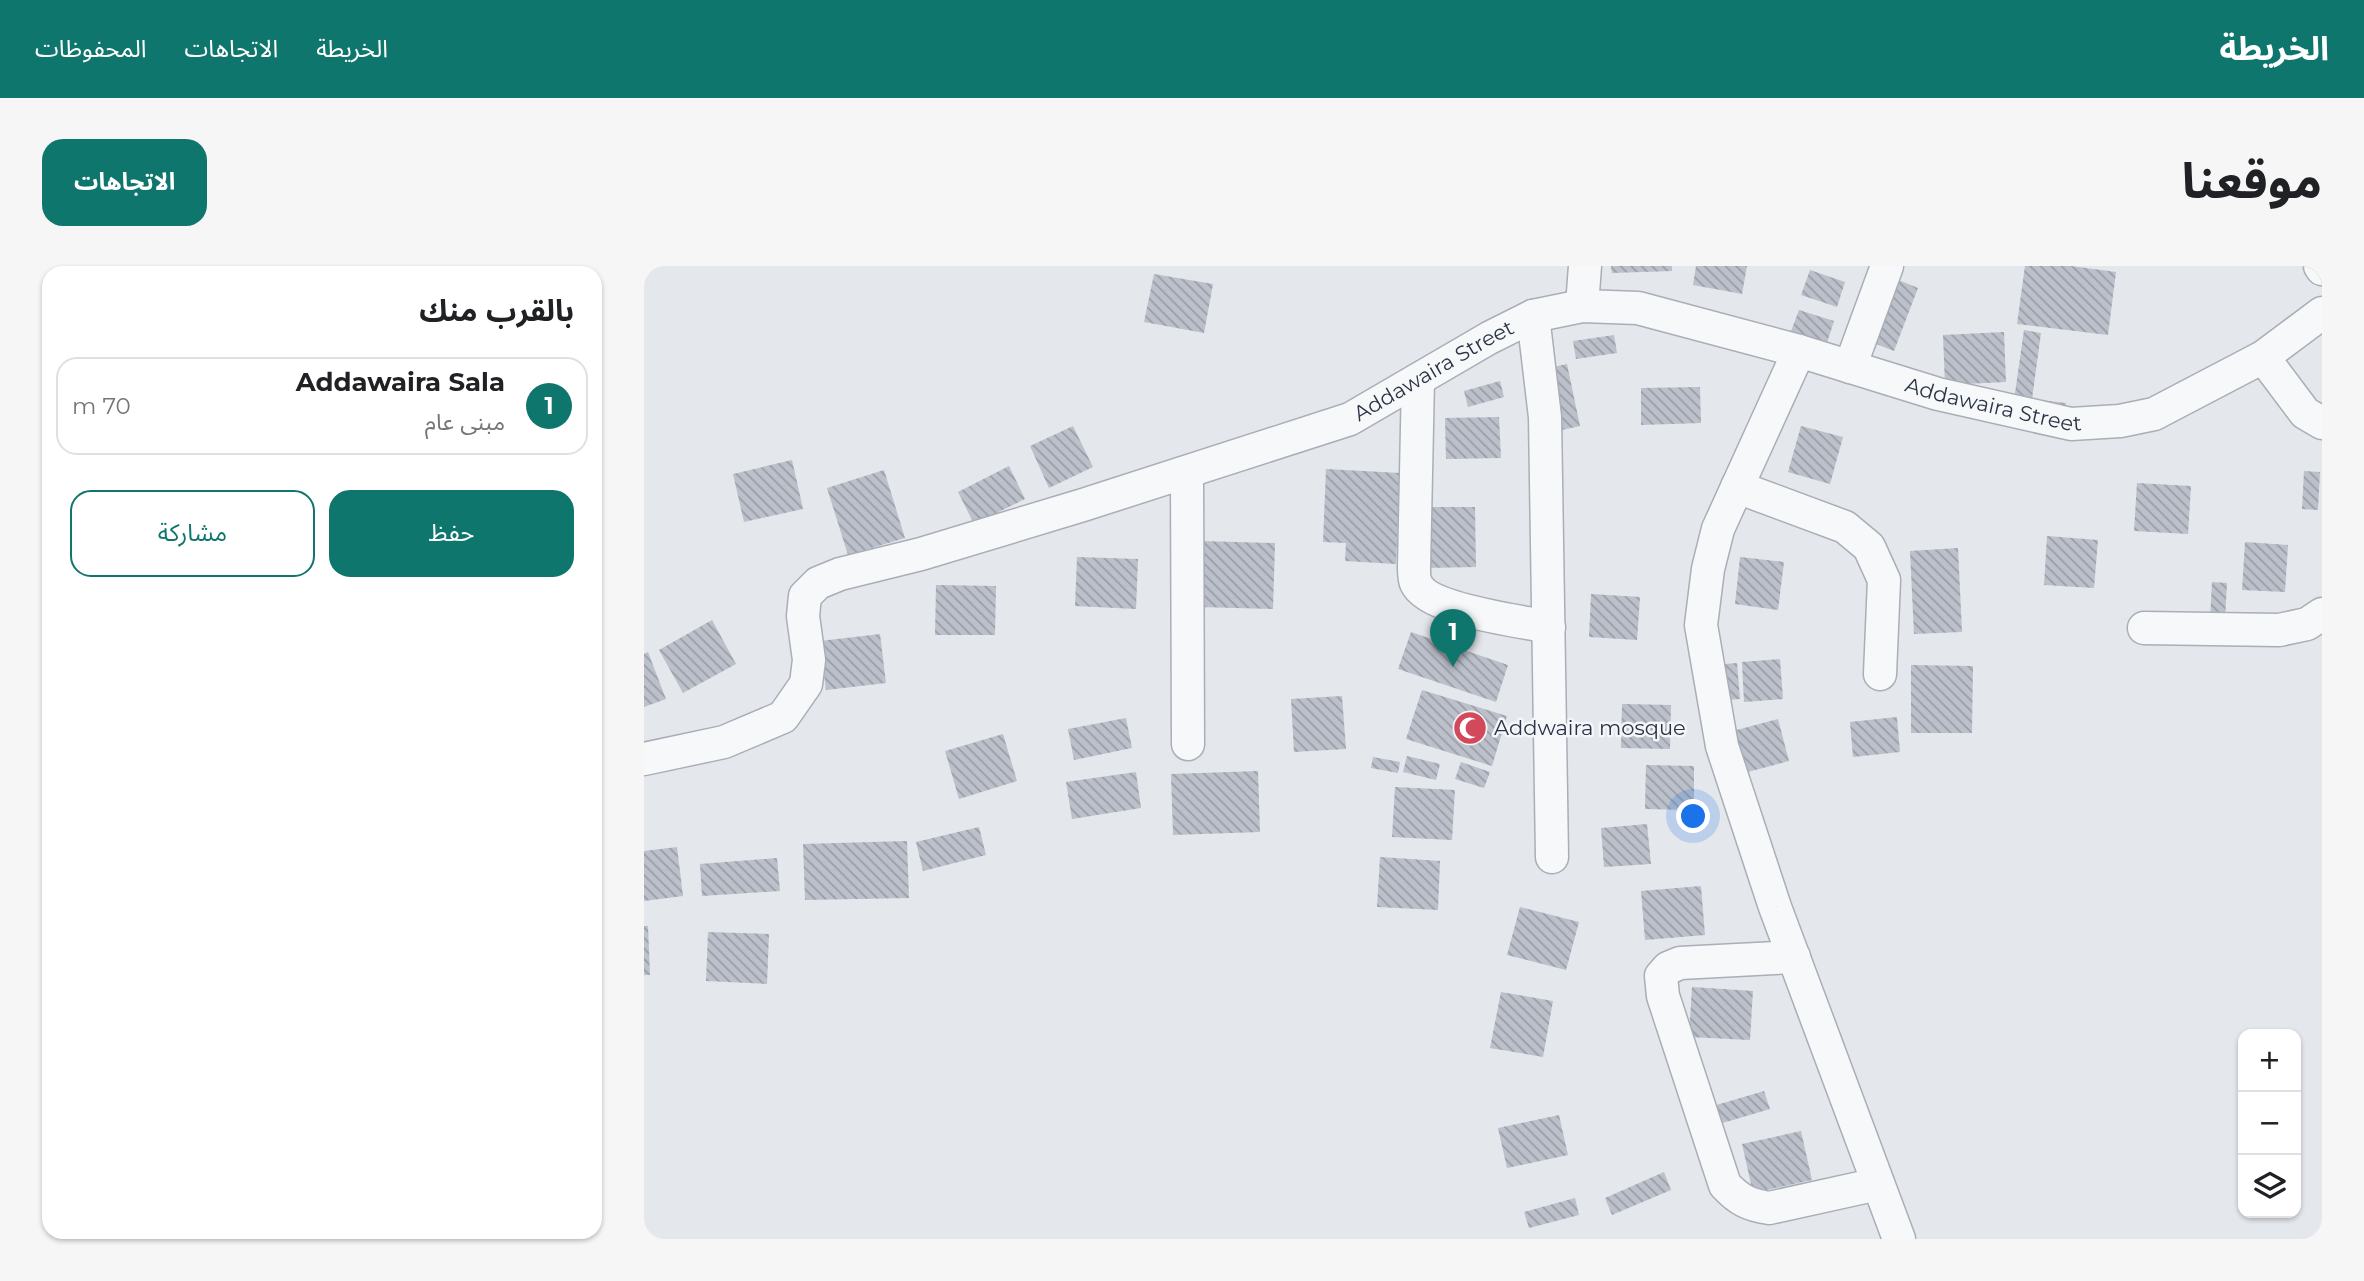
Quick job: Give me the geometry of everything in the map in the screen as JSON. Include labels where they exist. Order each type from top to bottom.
[{"type":"street","points":[[1581,306],[1585,266]]},
{"type":"street","points":[[1850,366],[1887,266]]},
{"type":"street","name":"Addawaira Street","points":[[644,759],[724,742],[783,717],[806,684],[809,660],[803,616],[805,596],[818,583],[840,574],[921,554],[1187,473],[1350,419],[1489,338],[1534,316],[1581,306],[1638,309],[1799,351],[1938,394],[2071,424],[2120,421],[2154,414],[2263,357],[2322,313]]},
{"type":"street","points":[[1534,316],[1545,417],[1552,857]]},
{"type":"street","points":[[1799,351],[1718,529],[1708,569],[1701,625],[1722,746],[1794,957],[1899,1239]]},
{"type":"street","points":[[2263,357],[2305,413],[2322,423]]},
{"type":"street","points":[[1418,380],[1414,567],[1416,584],[1429,598],[1448,606],[1549,627]]},
{"type":"street","points":[[1187,473],[1188,744]]},
{"type":"street","points":[[1737,487],[1845,527],[1868,547],[1884,580],[1880,674]]},
{"type":"street","points":[[2144,628],[2279,630],[2307,624],[2322,614]]},
{"type":"street","points":[[1794,957],[1680,963],[1668,968],[1661,976],[1663,996],[1725,1185],[1736,1197],[1751,1205],[1769,1208],[1878,1184]]},
{"type":"building","points":[[1611,266],[1672,266],[1672,271],[1612,273]]},
{"type":"building","points":[[1696,266],[1747,266],[1742,294],[1693,285]]},
{"type":"building","points":[[2025,266],[2071,266],[2116,272],[2108,335],[2017,324]]},
{"type":"building","points":[[1810,270],[1845,282],[1837,307],[1801,295]]},
{"type":"building","points":[[1154,274],[1213,284],[1204,333],[1144,322]]},
{"type":"building","points":[[1896,279],[1918,288],[1894,351],[1871,342]]},
{"type":"building","points":[[1799,310],[1834,321],[1826,346],[1790,334]]},
{"type":"building","points":[[2024,330],[2041,333],[2032,399],[2066,403],[2064,414],[2013,407]]},
{"type":"building","points":[[2004,332],[2006,382],[1945,385],[1943,335]]},
{"type":"building","points":[[1614,335],[1617,353],[1576,359],[1573,341]]},
{"type":"building","points":[[1567,364],[1580,426],[1562,430],[1549,368]]},
{"type":"building","points":[[1500,381],[1504,397],[1468,407],[1464,391]]},
{"type":"building","points":[[1700,387],[1701,423],[1641,425],[1641,388]]},
{"type":"building","points":[[1499,417],[1501,458],[1446,459],[1445,418]]},
{"type":"building","points":[[1073,426],[1093,467],[1049,488],[1030,446]]},
{"type":"building","points":[[1801,426],[1843,437],[1830,484],[1788,472]]},
{"type":"building","points":[[792,460],[803,509],[744,522],[733,474]]},
{"type":"building","points":[[1009,466],[1025,499],[974,524],[958,492]]},
{"type":"building","points":[[1326,469],[1400,473],[1396,564],[1345,561],[1346,543],[1323,542]]},
{"type":"building","points":[[884,470],[905,538],[848,555],[827,488]]},
{"type":"building","points":[[2304,471],[2320,472],[2318,510],[2302,509]]},
{"type":"building","points":[[2137,483],[2191,486],[2188,534],[2134,531]]},
{"type":"building","points":[[1425,507],[1475,507],[1476,567],[1426,568]]},
{"type":"building","points":[[2047,536],[2098,540],[2094,588],[2044,585]]},
{"type":"building","points":[[1201,541],[1275,543],[1273,609],[1199,607]]},
{"type":"building","points":[[2245,542],[2288,545],[2285,592],[2242,590]]},
{"type":"building","points":[[1958,548],[1962,632],[1914,634],[1910,551]]},
{"type":"building","points":[[1077,557],[1138,559],[1136,609],[1075,606]]},
{"type":"building","points":[[1740,557],[1784,562],[1778,610],[1735,604]]},
{"type":"building","points":[[2212,582],[2227,583],[2225,620],[2210,619]]},
{"type":"building","points":[[936,585],[996,586],[995,635],[935,635]]},
{"type":"building","points":[[1591,594],[1640,597],[1637,640],[1589,637]]},
{"type":"building","points":[[712,620],[736,664],[683,693],[659,650]]},
{"type":"building","points":[[1411,632],[1508,665],[1496,702],[1398,669]]},
{"type":"building","points":[[880,634],[886,683],[826,690],[820,641]]},
{"type":"building","points":[[648,652],[666,699],[644,707],[644,654]]},
{"type":"building","points":[[1780,659],[1783,699],[1744,702],[1742,662]]},
{"type":"building","points":[[1737,663],[1740,699],[1716,701],[1713,665]]},
{"type":"building","points":[[1911,665],[1973,666],[1972,733],[1911,733]]},
{"type":"building","points":[[1422,690],[1507,716],[1492,766],[1406,739]]},
{"type":"building","points":[[1342,696],[1346,749],[1294,752],[1291,699]]},
{"type":"building","points":[[1622,704],[1671,705],[1670,749],[1621,748]]},
{"type":"building","points":[[1897,717],[1900,752],[1853,757],[1850,722]]},
{"type":"building","points":[[1126,718],[1132,748],[1074,760],[1068,729]]},
{"type":"building","points":[[1778,719],[1789,761],[1740,774],[1729,732]]},
{"type":"building","points":[[1003,734],[1017,781],[959,799],[945,751]]},
{"type":"building","points":[[1407,756],[1440,764],[1436,780],[1403,772]]},
{"type":"building","points":[[1373,757],[1400,762],[1398,773],[1371,768]]},
{"type":"building","points":[[1461,762],[1490,772],[1484,788],[1455,779]]},
{"type":"building","points":[[1646,765],[1694,766],[1694,810],[1645,809]]},
{"type":"building","points":[[1258,771],[1260,832],[1173,835],[1171,774]]},
{"type":"building","points":[[1136,772],[1141,808],[1072,819],[1066,782]]},
{"type":"building","points":[[1395,787],[1455,790],[1452,840],[1392,837]]},
{"type":"building","points":[[1647,824],[1651,864],[1604,867],[1601,828]]},
{"type":"building","points":[[979,827],[986,855],[923,871],[916,842]]},
{"type":"building","points":[[907,841],[909,898],[805,900],[803,844]]},
{"type":"building","points":[[677,847],[683,896],[644,901],[644,851]]},
{"type":"building","points":[[1380,857],[1440,861],[1438,910],[1377,907]]},
{"type":"building","points":[[777,858],[780,891],[702,896],[700,864]]},
{"type":"building","points":[[1701,886],[1705,935],[1645,940],[1641,891]]},
{"type":"building","points":[[1520,907],[1579,922],[1566,970],[1507,955]]},
{"type":"building","points":[[644,926],[648,926],[650,975],[644,975]]},
{"type":"building","points":[[708,932],[769,934],[767,984],[706,981]]},
{"type":"building","points":[[1692,987],[1753,991],[1750,1040],[1689,1037]]},
{"type":"building","points":[[1501,992],[1553,1001],[1543,1057],[1490,1048]]},
{"type":"building","points":[[1764,1091],[1770,1109],[1709,1127],[1703,1109]]},
{"type":"building","points":[[1559,1115],[1568,1155],[1507,1168],[1498,1128]]},
{"type":"building","points":[[1801,1131],[1812,1180],[1753,1193],[1742,1144]]},
{"type":"building","points":[[1664,1172],[1671,1190],[1612,1215],[1605,1198]]},
{"type":"building","points":[[1575,1198],[1579,1215],[1529,1228],[1524,1212]]},
{"type":"place","name":"Addawaira Sala","points":[[1453,667]]},
{"type":"place","name":"Addwaira mosque","points":[[1470,728]]}]
